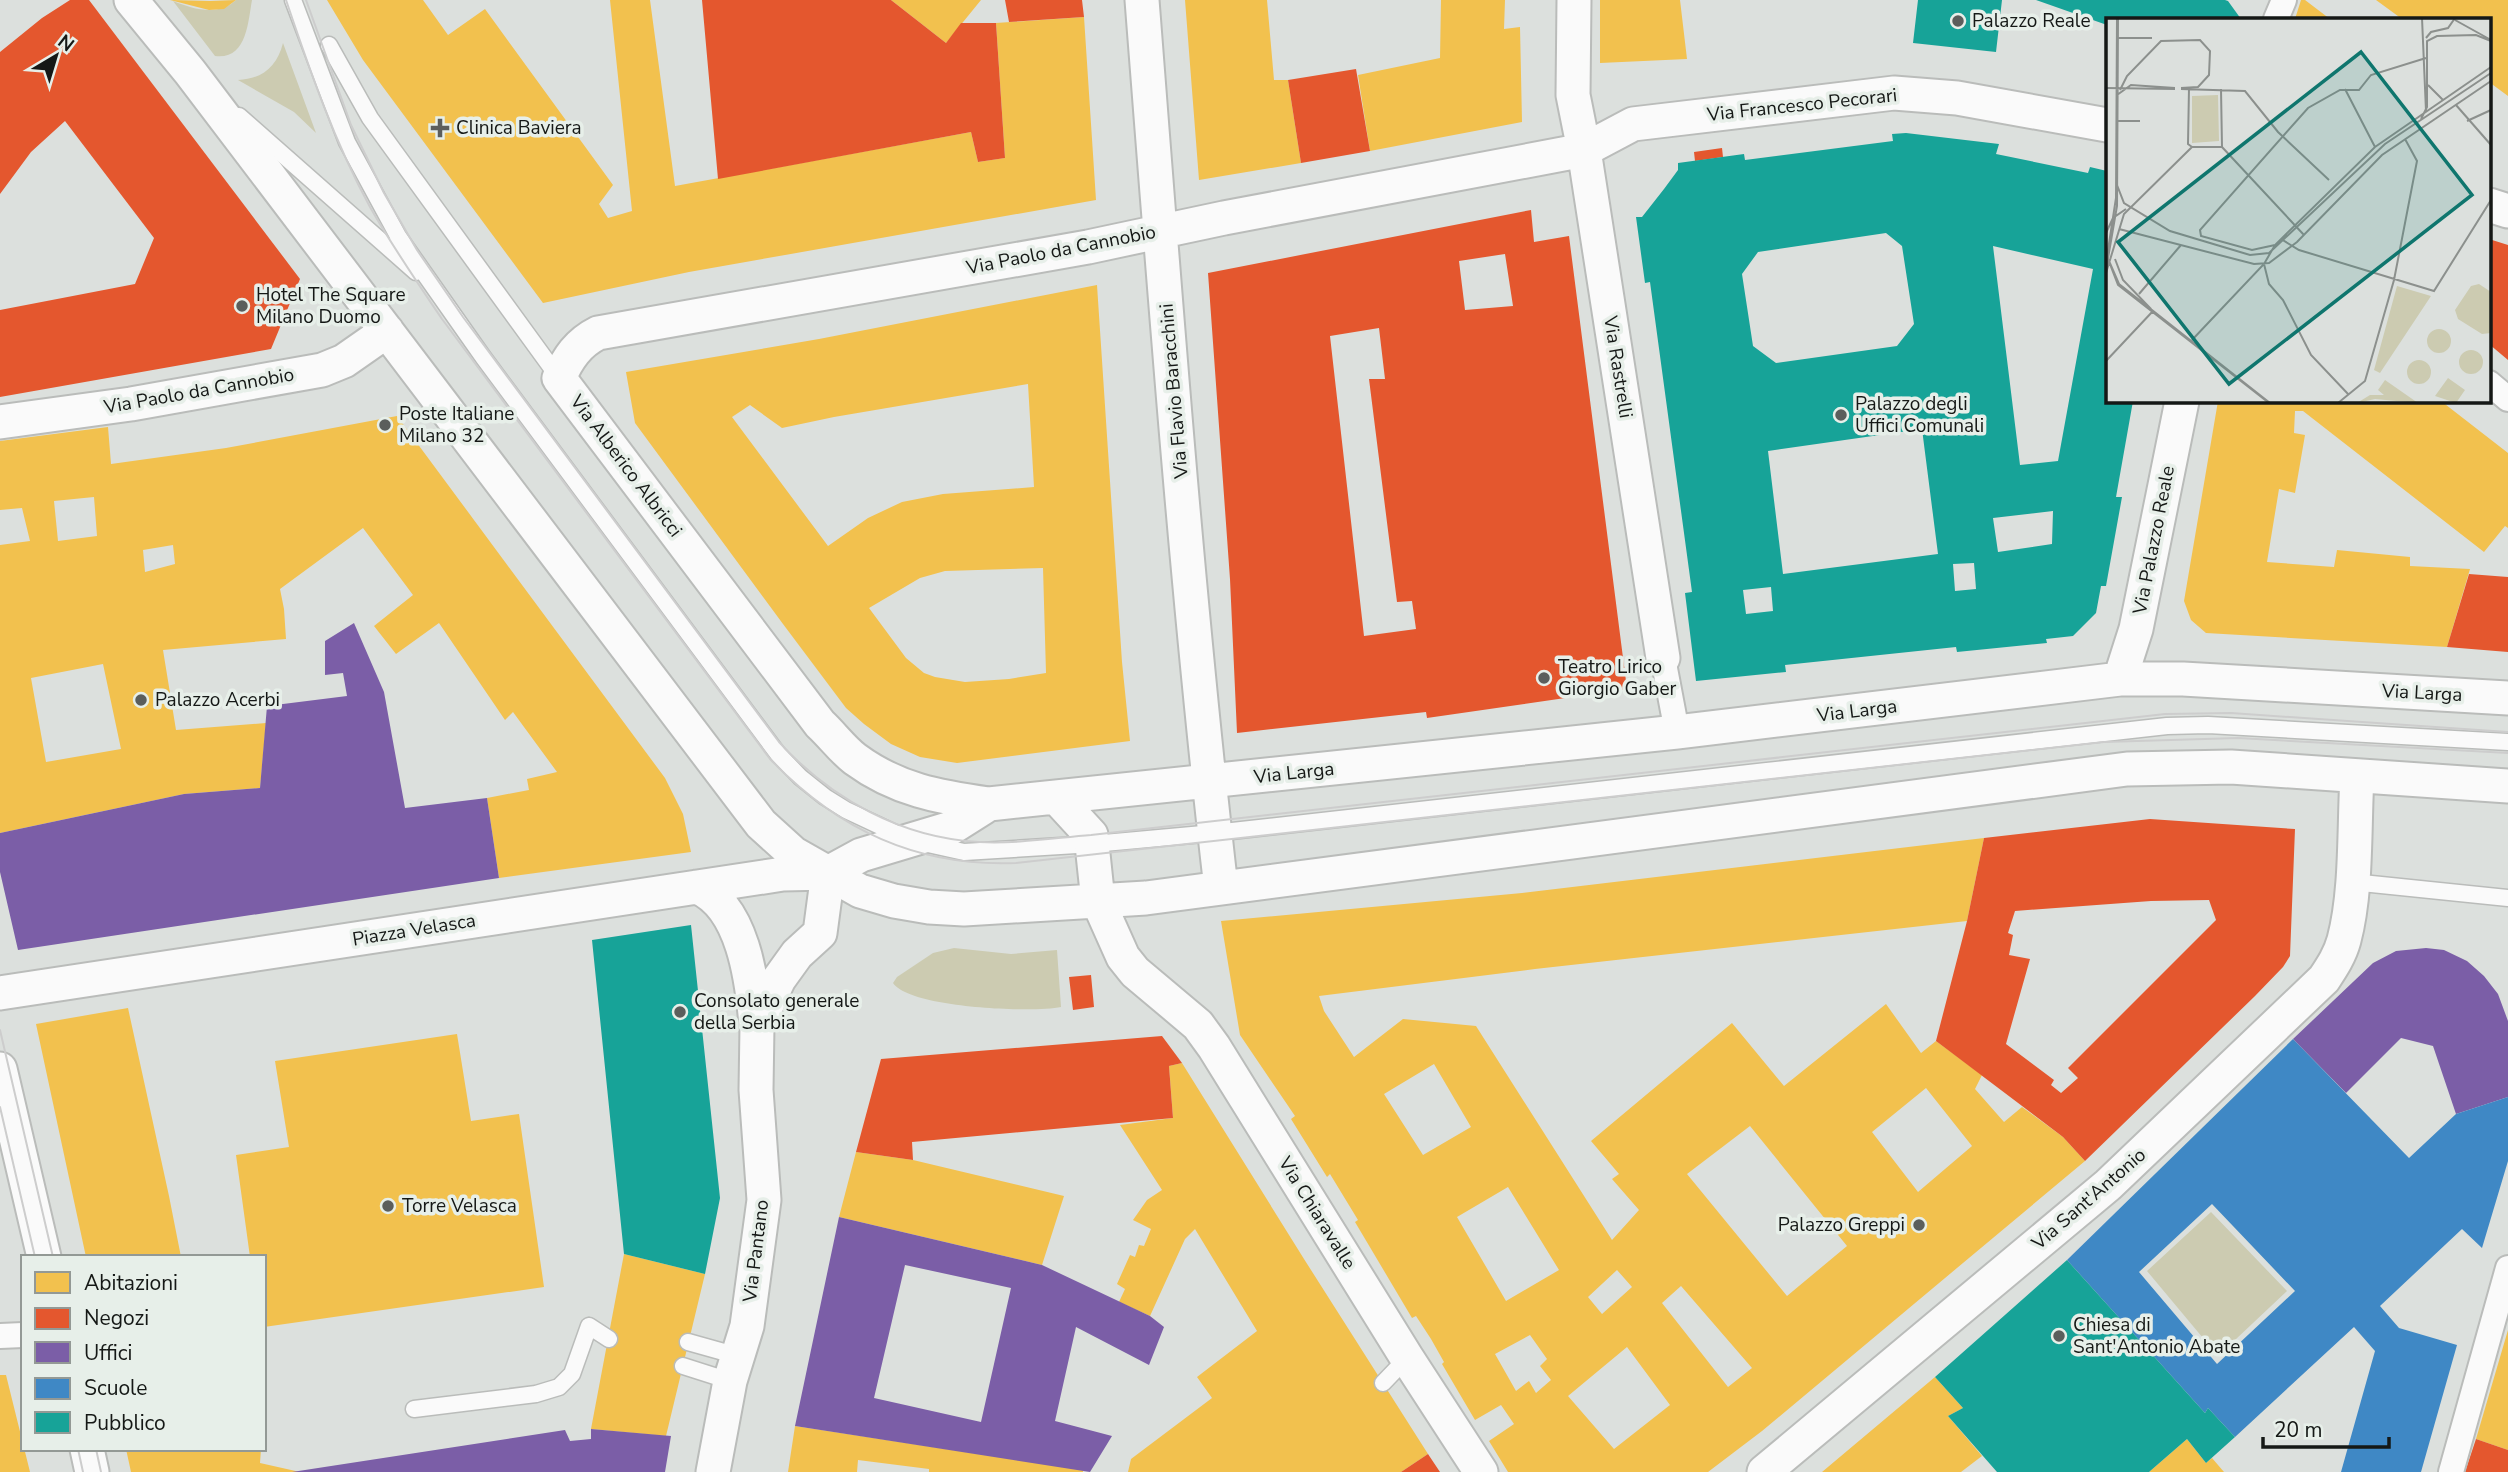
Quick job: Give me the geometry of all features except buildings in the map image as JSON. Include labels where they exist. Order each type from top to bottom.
[{"type":"street","points":[[131,0],[190,72],[761,824],[793,853],[860,891],[894,901],[964,909],[1146,898],[2127,769],[2231,767],[2508,786]]},
{"type":"street","name":"Via Flavio Baracchini","points":[[1142,0],[1208,782]]},
{"type":"street","name":"Via Rastrelli","points":[[1574,0],[1573,95],[1677,732]]},
{"type":"street","points":[[2276,18],[2284,0]]},
{"type":"street","name":"Via Francesco Pecorari","points":[[1584,150],[1633,124],[1894,93],[1957,98],[2106,125]]},
{"type":"street","name":"Via Paolo da Cannobio","points":[[559,378],[568,358],[585,339],[598,333],[1088,247],[1584,150]]},
{"type":"street","points":[[2490,205],[2508,211]]},
{"type":"street","name":"Via Paolo da Cannobio","points":[[0,422],[131,404],[322,370],[344,361],[387,331]]},
{"type":"street","name":"Via Alberico Albricci","points":[[559,378],[820,724],[853,757],[879,775],[930,795],[989,804]]},
{"type":"street","points":[[2490,384],[2508,399]]},
{"type":"street","name":"Via Palazzo Reale","points":[[2120,679],[2136,629],[2182,402]]},
{"type":"street","name":"Via Larga","points":[[828,873],[861,855],[951,828],[989,804],[1677,732],[2120,679],[2183,679],[2508,698]]},
{"type":"street","points":[[2352,882],[2357,776]]},
{"type":"street","points":[[1208,782],[1221,888]]},
{"type":"street","points":[[1056,798],[1091,835],[1098,901]]},
{"type":"street","name":"Piazza Velasca","points":[[0,993],[783,874],[828,873]]},
{"type":"street","name":"Via Pantano","points":[[757,1027],[779,979],[797,954],[820,933],[828,873]]},
{"type":"street","name":"Via Sant'Antonio","points":[[1764,1472],[2108,1185],[2324,979],[2337,958],[2344,939],[2352,882]]},
{"type":"street","name":"Via Pantano","points":[[697,887],[719,900],[739,937],[753,989],[757,1027],[756,1090],[764,1200],[747,1326],[734,1369],[713,1472]]},
{"type":"street","name":"Via Chiaravalle","points":[[1098,901],[1115,944],[1135,972],[1198,1025],[1214,1047],[1481,1472]]},
{"type":"street","points":[[0,1069],[44,1255]]},
{"type":"street","points":[[2451,1472],[2508,1268]]},
{"type":"street","points":[[0,1335],[21,1335]]},
{"type":"street","points":[[87,1451],[92,1472]]},
{"type":"lane","points":[[293,0],[346,142],[398,236],[431,285],[778,754],[800,777],[825,797],[876,826],[909,840]]},
{"type":"lane","name":"Via Alberico Albricci","points":[[329,46],[370,118],[559,378]]},
{"type":"lane","points":[[190,72],[431,285]]},
{"type":"lane","name":"Via Larga","points":[[909,840],[964,852],[1093,844],[1214,833],[2167,726],[2207,725],[2508,742]]},
{"type":"lane","points":[[2352,882],[2508,898]]},
{"type":"lane","points":[[414,1409],[536,1394],[559,1387],[572,1374],[589,1326],[610,1332]]},
{"type":"lane","points":[[688,1342],[734,1369]]},
{"type":"lane","points":[[1383,1383],[1407,1358]]},
{"type":"lane","points":[[682,1366],[734,1369]]},
{"type":"green space","points":[[236,0],[252,0],[244,38],[234,52],[226,56],[215,56],[173,1],[197,9],[213,10]]},
{"type":"green space","points":[[283,43],[316,133],[294,112],[238,80],[254,77],[267,70],[277,59]]},
{"type":"green space","points":[[954,948],[1011,954],[1057,950],[1061,1007],[972,1007],[922,998],[893,983],[897,977],[933,953]]},
{"type":"green space","points":[[2211,1212],[2287,1291],[2218,1356],[2147,1271]]},
{"type":"tram line","points":[[286,0],[324,105],[357,182],[387,236],[442,319],[770,759],[823,806],[881,839],[913,851],[980,863],[1016,863],[2104,742],[2238,738],[2508,753]]},
{"type":"tram line","points":[[306,0],[351,125],[384,193],[417,250],[463,317],[779,742],[821,781],[845,798],[896,824],[923,833],[979,842],[1091,835],[2165,714],[2231,713],[2508,732]]},
{"type":"tram line","points":[[0,1030],[53,1255]]},
{"type":"tram line","points":[[0,1107],[35,1255]]},
{"type":"tram line","points":[[78,1451],[83,1472]]},
{"type":"tram line","points":[[96,1451],[101,1472]]},
{"type":"place","name":"Palazzo Reale","points":[[1958,21]]},
{"type":"place","name":"Clinica Baviera","points":[[440,128]]},
{"type":"place","name":"Hotel The Square Milano Duomo","points":[[242,306]]},
{"type":"place","name":"Palazzo degli Uffici Comunali","points":[[1841,415]]},
{"type":"place","name":"Poste Italiane Milano 32","points":[[385,425]]},
{"type":"place","name":"Teatro Lirico Giorgio Gaber","points":[[1544,678]]},
{"type":"place","name":"Palazzo Acerbi","points":[[141,700]]},
{"type":"place","name":"Consolato generale della Serbia","points":[[680,1012]]},
{"type":"place","name":"Torre Velasca","points":[[388,1206]]},
{"type":"place","name":"Palazzo Greppi","points":[[1919,1225]]},
{"type":"place","name":"Chiesa di Sant'Antonio Abate","points":[[2059,1336]]}]
